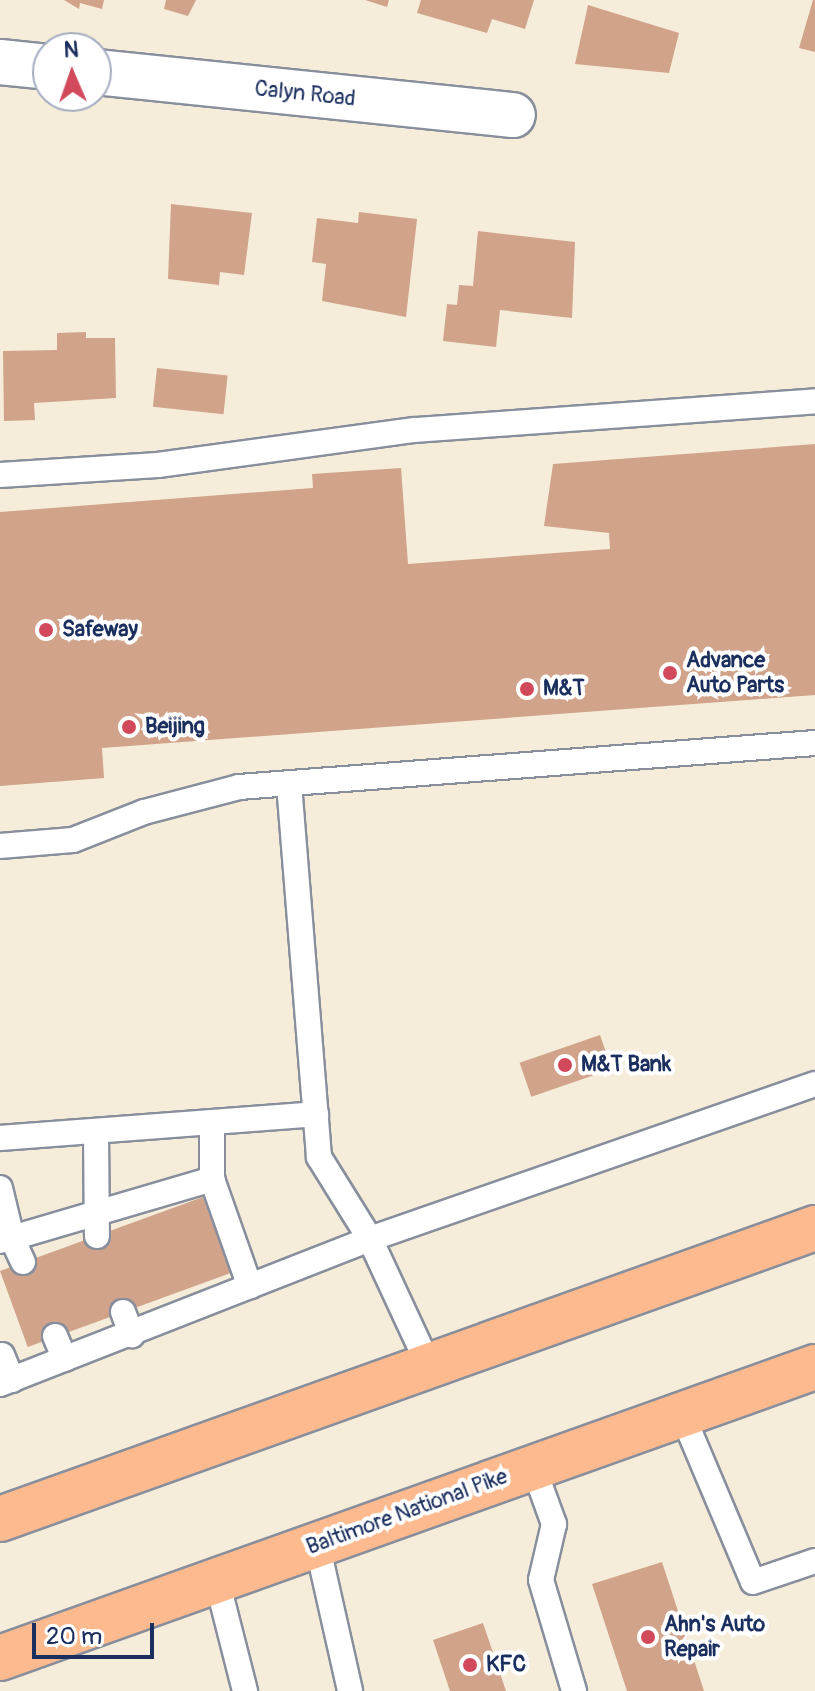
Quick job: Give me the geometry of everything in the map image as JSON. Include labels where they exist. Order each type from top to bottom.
[{"type":"main road","points":[[0,1519],[815,1228]]},
{"type":"main road","name":"Baltimore National Pike","points":[[0,1658],[815,1367]]},
{"type":"main road","points":[[0,1670],[82,1629]]},
{"type":"street","points":[[0,62],[32,65]]},
{"type":"street","name":"Calyn Road","points":[[112,74],[513,115]]},
{"type":"lane","points":[[0,475],[158,465],[415,430],[815,401]]},
{"type":"lane","points":[[0,846],[73,840],[187,800],[289,784],[815,743]]},
{"type":"lane","points":[[289,784],[319,1157],[370,1239],[429,1366]]},
{"type":"lane","points":[[2,1355],[6,1382],[132,1335],[193,1297],[250,1287],[370,1239],[815,1084]]},
{"type":"lane","points":[[0,1138],[316,1114]]},
{"type":"lane","points":[[212,1122],[212,1179],[250,1287]]},
{"type":"lane","points":[[94,1224],[96,1131]]},
{"type":"lane","points":[[6,1240],[94,1224],[158,1204],[212,1179]]},
{"type":"lane","points":[[0,1188],[6,1240],[23,1262]]},
{"type":"lane","points":[[123,1312],[132,1335]]},
{"type":"lane","points":[[55,1336],[65,1359]]},
{"type":"lane","points":[[682,1414],[753,1582],[815,1561]]},
{"type":"lane","points":[[533,1466],[554,1524],[541,1580],[574,1691]]},
{"type":"lane","points":[[317,1544],[350,1691]]},
{"type":"lane","points":[[217,1581],[245,1691]]},
{"type":"building","points":[[64,0],[104,0],[102,9],[80,3],[79,9]]},
{"type":"building","points":[[166,0],[196,0],[188,16],[164,9]]},
{"type":"building","points":[[365,0],[389,0],[387,7]]},
{"type":"building","points":[[421,0],[534,0],[525,29],[492,19],[487,33],[417,13]]},
{"type":"building","points":[[815,0],[815,52],[799,48]]},
{"type":"building","points":[[588,5],[679,33],[669,73],[575,64]]},
{"type":"building","points":[[171,204],[252,213],[244,275],[220,272],[219,285],[168,279]]},
{"type":"building","points":[[359,212],[417,219],[406,317],[322,301],[326,264],[312,262],[317,218],[358,223]]},
{"type":"building","points":[[478,231],[575,242],[572,318],[500,310],[496,347],[443,341],[447,304],[457,305],[459,285],[473,286]]},
{"type":"building","points":[[86,332],[86,338],[115,338],[116,398],[34,403],[35,420],[4,421],[3,351],[57,350],[57,333]]},
{"type":"building","points":[[157,368],[228,375],[224,414],[153,407]]},
{"type":"building","points":[[815,444],[815,695],[102,748],[104,778],[0,786],[0,512],[313,488],[312,474],[401,468],[408,564],[610,549],[609,533],[544,526],[553,464]]},
{"type":"building","name":"M&T Bank","points":[[600,1035],[612,1069],[531,1097],[520,1063]]},
{"type":"building","points":[[203,1197],[231,1273],[28,1347],[0,1271]]},
{"type":"building","name":"Ahn's Auto Repair","points":[[662,1562],[704,1691],[627,1691],[592,1584]]},
{"type":"building","name":"KFC","points":[[483,1623],[506,1691],[450,1691],[433,1640]]},
{"type":"place","name":"Safeway","points":[[46,630]]},
{"type":"place","name":"Advance Auto Parts","points":[[670,673]]},
{"type":"place","name":"M&T","points":[[527,689]]},
{"type":"place","name":"Beijing","points":[[129,727]]},
{"type":"place","name":"M&T Bank","points":[[565,1065]]},
{"type":"place","name":"Ahn's Auto Repair","points":[[648,1637]]},
{"type":"place","name":"KFC","points":[[470,1665]]}]
